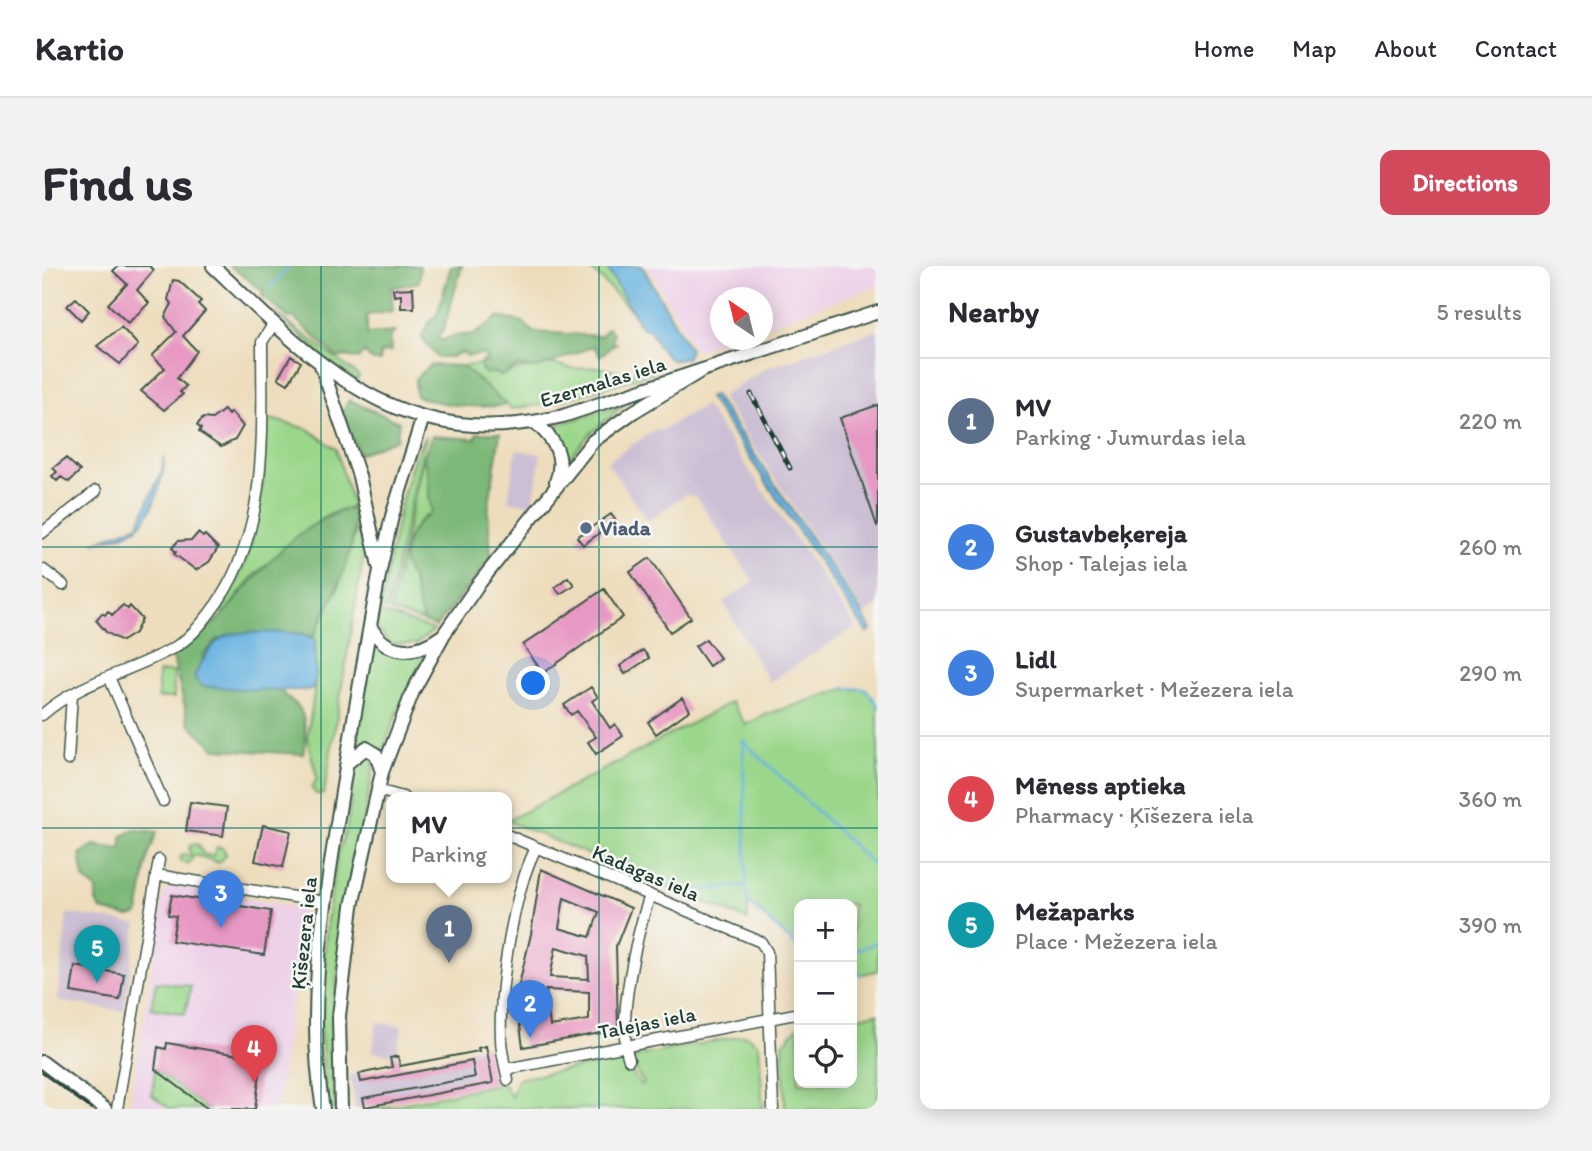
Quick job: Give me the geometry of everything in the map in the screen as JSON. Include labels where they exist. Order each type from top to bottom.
[{"type":"street","name":"Ezermalas iela","points":[[213,266],[321,365],[359,390],[423,417],[468,424],[535,422],[699,372],[878,312]]},
{"type":"street","points":[[42,715],[72,694],[186,640],[215,607],[240,566],[258,486],[262,342],[274,323]]},
{"type":"street","name":"Ķīšezera iela","points":[[321,365],[359,476],[380,570]]},
{"type":"street","name":"Ķīšezera iela","points":[[341,1109],[339,1016],[352,906],[382,772],[413,691],[444,634],[553,489],[593,441],[699,372]]},
{"type":"street","name":"Ķīšezera iela","points":[[321,1105],[315,1028],[317,967],[325,902],[380,570],[392,516],[423,417]]},
{"type":"street","name":"Ķīšezera iela","points":[[535,422],[555,443],[559,452],[559,475],[553,489]]},
{"type":"street","points":[[42,533],[96,491]]},
{"type":"street","points":[[42,569],[63,585]]},
{"type":"street","name":"Ķīšezera iela","points":[[369,626],[381,642],[395,650],[419,648],[444,634]]},
{"type":"street","points":[[109,677],[163,801]]},
{"type":"street","points":[[68,760],[72,694]]},
{"type":"street","points":[[347,763],[366,748],[376,754],[382,772]]},
{"type":"street","points":[[377,790],[386,792]]},
{"type":"street","name":"Kadagas iela","points":[[512,837],[755,939],[767,952],[769,1018]]},
{"type":"street","name":"Talejas iela","points":[[536,848],[516,913],[503,998],[501,1038],[507,1075],[626,1046],[794,1014]]},
{"type":"street","points":[[117,1109],[159,860]]},
{"type":"street","points":[[156,875],[325,902]]},
{"type":"street","points":[[629,1060],[626,1046],[633,961],[650,895]]},
{"type":"street","points":[[769,1018],[773,1109]]},
{"type":"street","points":[[42,1062],[105,1109]]},
{"type":"shaded area","points":[[648,266],[878,266],[878,286],[773,323],[773,287],[710,287],[710,346],[696,351]]},
{"type":"shaded area","points":[[878,330],[878,605],[865,614],[721,397],[764,369]]},
{"type":"shaded area","points":[[705,405],[856,627],[769,682],[723,602],[754,582],[696,497],[686,494],[648,521],[607,462],[654,430],[662,430]]},
{"type":"shaded area","points":[[516,450],[541,454],[533,505],[508,501]]},
{"type":"shaded area","points":[[172,886],[301,908],[305,914],[277,1109],[130,1107],[164,892]]},
{"type":"shaded area","points":[[67,913],[137,924],[124,1011],[58,1001]]},
{"type":"shaded area","points":[[377,1022],[402,1026],[397,1055],[372,1052]]},
{"type":"shaded area","points":[[486,1046],[493,1083],[356,1109],[350,1076],[469,1053],[469,1049]]},
{"type":"green space","points":[[230,266],[420,266],[419,282],[391,288],[393,311],[367,315],[367,334],[395,332],[390,337],[391,351],[381,352],[380,361],[373,361],[364,352],[358,359],[346,356],[338,358],[293,317],[289,318],[261,295],[264,292]]},
{"type":"green space","points":[[451,266],[462,266],[444,328],[438,337],[442,341],[452,336],[475,334],[498,317],[523,322],[533,332],[601,336],[608,328],[613,333],[612,343],[616,343],[600,356],[594,346],[538,368],[518,366],[501,376],[494,372],[486,374],[481,369],[481,361],[487,362],[484,354],[467,356],[463,352],[451,357],[437,357],[421,337],[432,318],[437,315]]},
{"type":"green space","points":[[578,266],[606,266],[633,312],[594,272]]},
{"type":"green space","points":[[274,312],[359,376],[357,380],[328,361]]},
{"type":"green space","points":[[551,363],[575,369],[597,367],[628,374],[650,369],[655,372],[553,403],[511,409],[462,366],[481,364],[481,369],[501,376],[515,370]]},
{"type":"green space","points":[[430,365],[462,366],[507,405],[461,406],[416,396],[415,379]]},
{"type":"green space","points":[[349,400],[399,422],[397,439],[359,454],[342,412]]},
{"type":"green space","points":[[624,405],[591,433],[567,461],[562,444],[549,427]]},
{"type":"green space","points":[[267,418],[308,429],[336,449],[353,507],[327,515],[254,575],[224,613],[220,610],[244,565],[252,542],[264,469]]},
{"type":"green space","points":[[477,433],[500,433],[488,511],[491,557],[436,627],[424,622],[412,579],[404,564],[407,541],[420,521],[432,512],[423,458],[432,436],[475,439]]},
{"type":"green space","points":[[426,436],[387,609],[380,609],[404,492],[418,449]]},
{"type":"green space","points":[[423,458],[432,512],[420,521],[411,534],[404,556],[424,622],[390,611]]},
{"type":"green space","points":[[353,507],[353,538],[349,556],[336,591],[313,637],[303,634],[218,639],[203,655],[202,686],[281,689],[303,715],[303,754],[216,749],[189,724],[172,654],[218,620],[266,565],[295,537],[331,515]]},
{"type":"green space","points":[[357,527],[364,553],[324,794],[316,794],[312,788],[317,778],[307,738],[315,686],[313,637],[337,590]]},
{"type":"green space","points":[[379,612],[434,630],[416,644],[389,644],[377,627]]},
{"type":"green space","points":[[372,644],[393,655],[427,652],[403,699],[382,751],[371,744],[355,742]]},
{"type":"green space","points":[[158,672],[174,672],[174,698],[158,698]]},
{"type":"green space","points":[[844,689],[866,689],[878,705],[878,971],[857,975],[857,899],[794,899],[794,943],[748,901],[748,920],[512,823],[512,818],[731,702],[746,725],[765,715]]},
{"type":"green space","points":[[369,754],[374,761],[337,977],[333,1065],[336,1109],[328,1109],[320,1028],[327,919],[338,852],[347,827],[356,760],[359,756]]},
{"type":"green space","points":[[134,830],[157,832],[148,856],[138,915],[128,917],[101,910],[96,901],[96,889],[84,879],[80,854],[94,845],[119,849],[122,836]]},
{"type":"green space","points":[[192,844],[199,845],[203,854],[213,856],[217,847],[223,848],[226,854],[219,863],[195,855],[188,864],[182,862],[180,858],[184,854],[191,856],[189,848]]},
{"type":"green space","points":[[156,982],[191,986],[185,1014],[151,1008]]},
{"type":"green space","points":[[878,1013],[878,1109],[785,1109],[783,1044],[794,1031],[794,1088],[857,1088],[857,1017]]},
{"type":"green space","points":[[746,1035],[759,1045],[763,1109],[377,1109],[503,1083],[511,1097],[518,1079],[621,1059],[641,1085],[644,1083],[637,1073],[634,1059],[638,1056]]},
{"type":"green space","points":[[155,1069],[208,1109],[170,1109],[152,1095]]},
{"type":"water","points":[[606,266],[642,266],[690,350],[686,358],[672,361],[658,346],[650,330],[642,328]]},
{"type":"water","points":[[714,395],[860,610],[871,630],[867,633],[709,397]]},
{"type":"water","points":[[164,457],[162,473],[157,493],[145,520],[130,532],[93,543],[138,525],[162,470]]},
{"type":"water","points":[[249,632],[303,634],[315,639],[316,677],[312,690],[254,690],[202,686],[194,677],[211,649],[227,636]]},
{"type":"building","points":[[118,266],[149,266],[154,270],[137,290],[149,303],[128,323],[108,304],[127,284],[113,271]]},
{"type":"building","points":[[173,280],[179,281],[201,301],[198,304],[205,311],[183,336],[197,351],[177,378],[186,386],[180,392],[183,394],[164,410],[141,391],[165,368],[152,356],[176,332],[165,317],[172,304],[168,300]]},
{"type":"building","points":[[413,288],[414,308],[401,308],[401,295],[394,296],[393,289]]},
{"type":"building","points":[[76,298],[89,311],[81,320],[67,306]]},
{"type":"building","points":[[121,327],[138,345],[120,364],[97,346]]},
{"type":"building","points":[[291,356],[301,362],[288,384],[278,378]]},
{"type":"building","points":[[878,405],[878,525],[877,526],[840,418]]},
{"type":"building","points":[[224,410],[228,415],[231,412],[243,426],[235,440],[221,447],[199,432],[201,429],[197,425],[203,418],[212,419]]},
{"type":"building","points":[[66,458],[80,471],[69,482],[61,477],[57,481],[52,476],[57,472],[53,468]]},
{"type":"building","points":[[611,514],[616,521],[583,545],[577,537]]},
{"type":"building","points":[[198,533],[203,537],[205,535],[218,548],[209,562],[196,570],[174,554],[176,552],[172,548],[178,541],[192,540]]},
{"type":"building","points":[[650,558],[691,618],[670,632],[630,572]]},
{"type":"building","points":[[568,577],[574,585],[560,594],[555,587]]},
{"type":"building","points":[[604,589],[623,617],[543,673],[523,645]]},
{"type":"building","points":[[123,605],[128,609],[130,606],[142,619],[135,633],[122,641],[106,632],[96,620],[108,611],[112,615]]},
{"type":"building","points":[[706,639],[720,658],[709,666],[695,646]]},
{"type":"building","points":[[643,650],[649,658],[625,674],[620,666]]},
{"type":"building","points":[[591,687],[598,697],[592,701],[610,728],[615,724],[623,736],[596,754],[588,742],[596,737],[577,711],[571,715],[564,705]]},
{"type":"building","points":[[682,698],[690,710],[656,734],[648,722]]},
{"type":"building","points":[[190,802],[227,807],[223,836],[186,831]]},
{"type":"building","points":[[263,825],[291,831],[283,867],[255,861]]},
{"type":"building","points":[[541,869],[631,908],[616,946],[618,1030],[523,1047],[516,997],[531,934]],"holes":[[[564,898],[599,912],[590,937],[559,928]],[[556,947],[588,956],[589,979],[550,977]],[[546,990],[589,992],[589,1020],[550,1026]]]},
{"type":"building","points":[[172,895],[271,911],[264,955],[172,941],[176,916],[168,915]]},
{"type":"building","points":[[75,966],[124,974],[120,1000],[71,992]]},
{"type":"building","points":[[167,1043],[262,1059],[255,1109],[208,1109],[155,1069],[158,1047],[166,1049]]},
{"type":"building","points":[[486,1046],[493,1083],[365,1107],[363,1098],[475,1077],[472,1061],[361,1082],[359,1074],[392,1067],[390,1058],[398,1056],[400,1066],[479,1051],[478,1048]]},
{"type":"waterway","points":[[270,287],[290,266]]},
{"type":"waterway","points":[[844,688],[866,689],[878,705]]},
{"type":"waterway","points":[[743,740],[747,901],[794,943]]},
{"type":"waterway","points":[[743,741],[878,869]]},
{"type":"waterway","points":[[698,890],[747,885]]},
{"type":"waterway","points":[[857,950],[878,942]]},
{"type":"waterway","points":[[857,975],[861,974]]},
{"type":"tram line","points":[[42,1073],[91,1109]]},
{"type":"railway","points":[[751,394],[790,468]]},
{"type":"place","name":"Viada","points":[[586,528]]},
{"type":"place","name":"Lidl","points":[[221,928]]},
{"type":"place","name":"MV","points":[[449,963]]},
{"type":"place","name":"Mežaparks","points":[[97,983]]},
{"type":"place","name":"Gustavbeķereja","points":[[530,1038]]},
{"type":"place","name":"Mēness aptieka","points":[[254,1083]]}]
